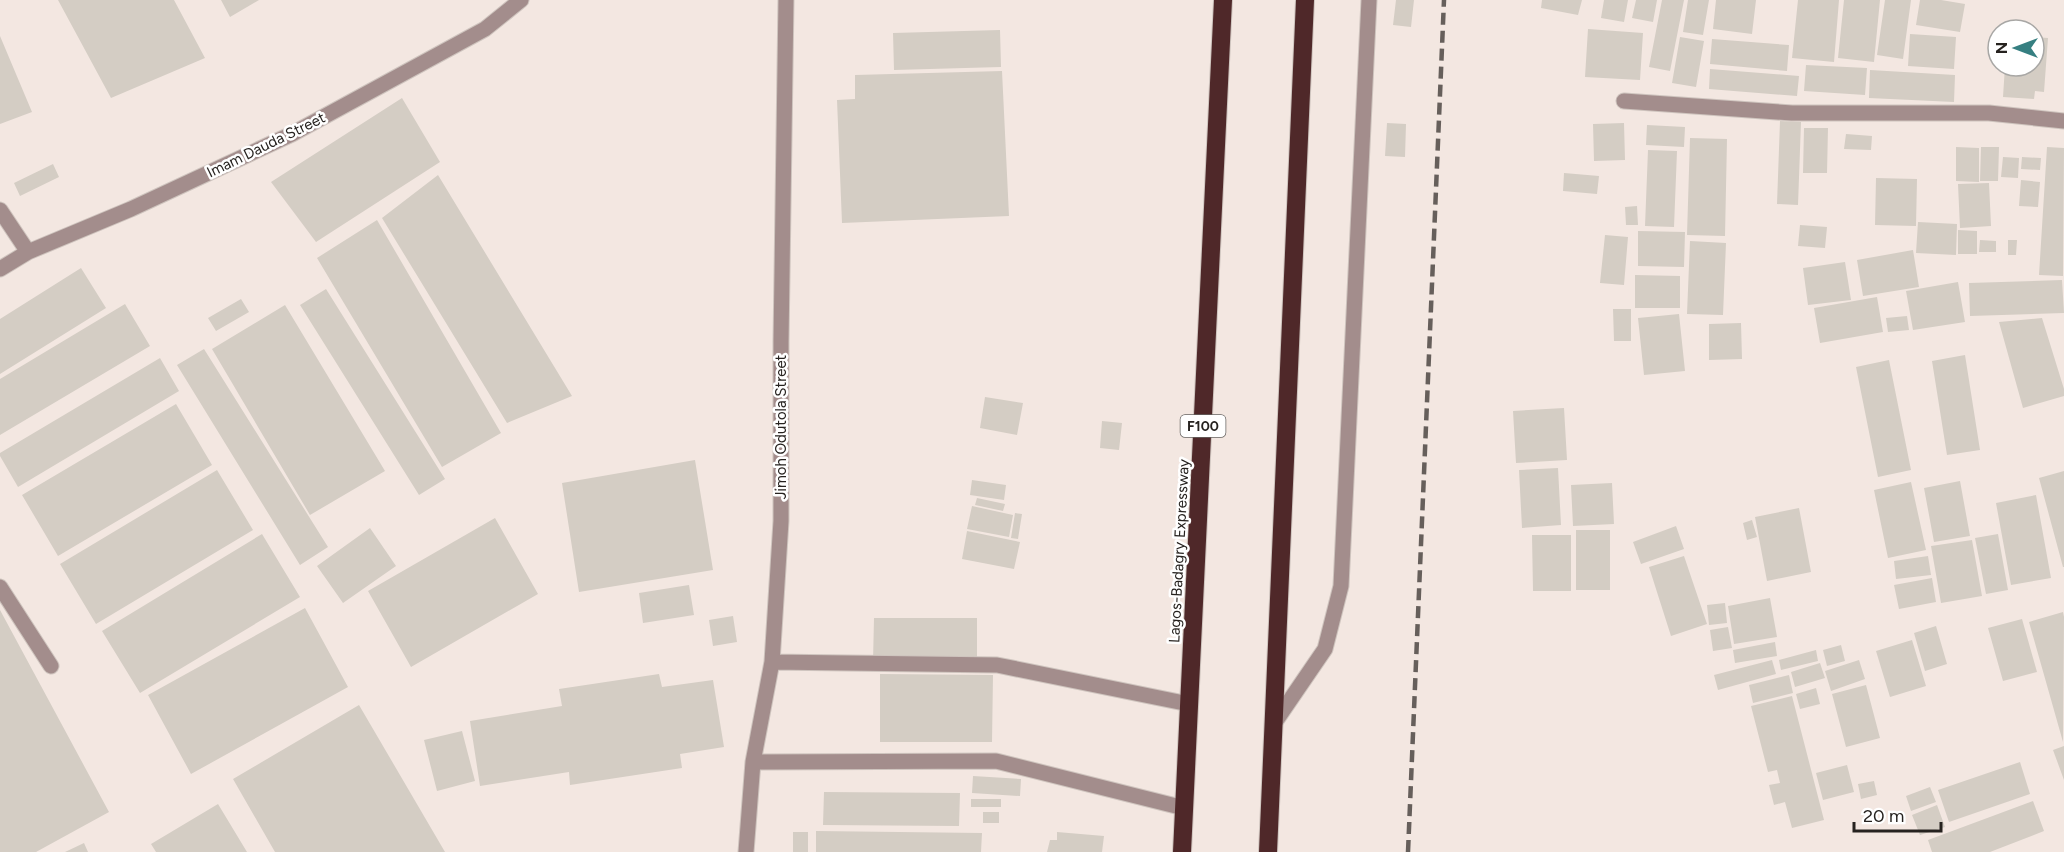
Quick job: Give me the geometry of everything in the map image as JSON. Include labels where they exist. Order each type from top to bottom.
[{"type":"highway","name":"Lagos-Badagry Expressway","points":[[1182,852],[1223,0]]},
{"type":"highway","points":[[1268,852],[1305,0]]},
{"type":"street","name":"Imam Dauda Street","points":[[0,269],[28,252],[131,209],[292,134],[485,28],[521,0]]},
{"type":"street","name":"Jimoh Odutola Street","points":[[746,852],[753,762],[772,662],[781,521],[786,0]]},
{"type":"street","points":[[1272,726],[1325,649],[1341,586],[1369,0]]},
{"type":"street","points":[[1624,100],[1791,114],[1989,112],[2064,122]]},
{"type":"street","points":[[0,210],[28,252]]},
{"type":"street","points":[[0,587],[51,666]]},
{"type":"street","points":[[772,662],[998,665],[1189,704]]},
{"type":"street","points":[[753,762],[996,761],[1184,808]]},
{"type":"building","points":[[58,0],[174,0],[205,58],[111,98]]},
{"type":"building","points":[[221,0],[259,0],[230,17]]},
{"type":"building","points":[[1396,0],[1414,0],[1411,27],[1393,25]]},
{"type":"building","points":[[1542,0],[1582,0],[1578,15],[1541,8]]},
{"type":"building","points":[[1604,0],[1628,0],[1624,22],[1601,18]]},
{"type":"building","points":[[1636,0],[1657,0],[1653,22],[1632,18]]},
{"type":"building","points":[[1662,0],[1684,0],[1670,71],[1649,67]]},
{"type":"building","points":[[1688,0],[1709,0],[1703,35],[1683,32]]},
{"type":"building","points":[[1716,0],[1756,0],[1752,34],[1713,29]]},
{"type":"building","points":[[1798,0],[1839,0],[1834,62],[1792,58]]},
{"type":"building","points":[[1844,0],[1880,0],[1874,62],[1838,58]]},
{"type":"building","points":[[1885,0],[1911,0],[1903,59],[1877,55]]},
{"type":"building","points":[[1920,0],[1941,0],[1965,4],[1960,32],[1916,25]]},
{"type":"building","points":[[1588,29],[1643,33],[1640,80],[1585,77]]},
{"type":"building","points":[[1000,30],[1001,67],[894,70],[893,33]]},
{"type":"building","points":[[1910,34],[1956,37],[1954,69],[1908,66]]},
{"type":"building","points":[[0,36],[32,112],[0,124]]},
{"type":"building","points":[[1680,37],[1704,41],[1696,87],[1672,83]]},
{"type":"building","points":[[2046,38],[2048,38],[2046,65]]},
{"type":"building","points":[[1712,39],[1789,45],[1787,71],[1710,64]]},
{"type":"building","points":[[1806,65],[1867,68],[1865,95],[1804,91]]},
{"type":"building","points":[[1710,69],[1799,76],[1797,96],[1709,89]]},
{"type":"building","points":[[1870,70],[1955,75],[1954,102],[1869,98]]},
{"type":"building","points":[[1002,71],[1009,216],[842,223],[837,100],[855,99],[855,75]]},
{"type":"building","points":[[2004,78],[2045,78],[2044,92],[2035,91],[2034,99],[2003,97]]},
{"type":"building","points":[[402,98],[440,162],[316,242],[271,182]]},
{"type":"building","points":[[1780,121],[1801,122],[1798,205],[1777,204]]},
{"type":"building","points":[[1387,123],[1406,124],[1405,157],[1385,156]]},
{"type":"building","points":[[1624,123],[1625,160],[1594,161],[1593,124]]},
{"type":"building","points":[[1647,125],[1685,127],[1684,147],[1646,145]]},
{"type":"building","points":[[1804,128],[1828,128],[1827,173],[1803,173]]},
{"type":"building","points":[[1846,134],[1872,136],[1871,150],[1844,149]]},
{"type":"building","points":[[1690,138],[1727,139],[1725,236],[1687,235]]},
{"type":"building","points":[[1956,147],[1979,148],[1979,182],[1956,181]]},
{"type":"building","points":[[1981,147],[1999,147],[1998,181],[1980,181]]},
{"type":"building","points":[[2047,147],[2064,148],[2063,276],[2039,275]]},
{"type":"building","points":[[1648,150],[1677,151],[1674,227],[1645,226]]},
{"type":"building","points":[[2003,157],[2019,158],[2018,178],[2001,177]]},
{"type":"building","points":[[2022,157],[2041,158],[2040,170],[2021,169]]},
{"type":"building","points":[[53,164],[59,177],[20,196],[14,183]]},
{"type":"building","points":[[1564,173],[1599,176],[1597,194],[1563,191]]},
{"type":"building","points":[[438,175],[572,396],[507,423],[382,218]]},
{"type":"building","points":[[1876,178],[1917,179],[1916,226],[1875,225]]},
{"type":"building","points":[[2021,180],[2040,182],[2038,207],[2019,206]]},
{"type":"building","points":[[1989,183],[1991,226],[1960,228],[1958,184]]},
{"type":"building","points":[[1637,206],[1638,225],[1626,225],[1625,207]]},
{"type":"building","points":[[377,220],[501,433],[442,467],[317,258]]},
{"type":"building","points":[[1918,222],[1957,224],[1956,255],[1916,253]]},
{"type":"building","points":[[1800,225],[1827,227],[1825,248],[1798,246]]},
{"type":"building","points":[[1958,230],[1977,231],[1977,254],[1958,254]]},
{"type":"building","points":[[1638,231],[1685,232],[1684,267],[1638,266]]},
{"type":"building","points":[[1605,235],[1628,237],[1624,285],[1600,283]]},
{"type":"building","points":[[1980,240],[1996,241],[1996,252],[1979,252]]},
{"type":"building","points":[[2008,240],[2017,240],[2016,255],[2008,255]]},
{"type":"building","points":[[1690,241],[1726,243],[1723,315],[1687,314]]},
{"type":"building","points":[[1913,250],[1919,287],[1863,296],[1857,260]]},
{"type":"building","points":[[1845,262],[1851,300],[1808,305],[1803,268]]},
{"type":"building","points":[[81,268],[106,308],[0,374],[0,319]]},
{"type":"building","points":[[1635,275],[1680,276],[1680,308],[1635,308]]},
{"type":"building","points":[[2062,280],[2064,313],[1970,316],[1969,283]]},
{"type":"building","points":[[1958,282],[1965,322],[1913,330],[1906,291]]},
{"type":"building","points":[[326,289],[445,479],[419,495],[300,305]]},
{"type":"building","points":[[1877,297],[1883,332],[1820,343],[1814,308]]},
{"type":"building","points":[[241,299],[249,312],[216,331],[208,318]]},
{"type":"building","points":[[125,304],[150,346],[0,435],[0,379]]},
{"type":"building","points":[[285,305],[385,471],[310,515],[212,349]]},
{"type":"building","points":[[1613,309],[1631,309],[1631,341],[1614,341]]},
{"type":"building","points":[[1679,314],[1685,371],[1644,375],[1638,318]]},
{"type":"building","points":[[1907,316],[1909,330],[1888,332],[1886,318]]},
{"type":"building","points":[[2042,318],[2064,389],[2064,396],[2023,408],[1999,322]]},
{"type":"building","points":[[1741,323],[1742,359],[1709,360],[1709,324]]},
{"type":"building","points":[[204,349],[328,547],[300,565],[177,365]]},
{"type":"building","points":[[1965,355],[1980,450],[1947,455],[1932,361]]},
{"type":"building","points":[[160,358],[179,391],[18,487],[0,453]]},
{"type":"building","points":[[1889,360],[1911,470],[1878,477],[1856,367]]},
{"type":"building","points":[[985,397],[1023,403],[1017,435],[980,428]]},
{"type":"building","points":[[176,404],[212,465],[58,556],[22,495]]},
{"type":"building","points":[[1564,408],[1567,460],[1516,463],[1513,411]]},
{"type":"building","points":[[1102,421],[1122,423],[1119,450],[1100,448]]},
{"type":"building","points":[[695,460],[713,570],[579,592],[562,483]]},
{"type":"building","points":[[1558,468],[1561,525],[1522,528],[1519,470]]},
{"type":"building","points":[[217,470],[253,530],[96,624],[60,564]]},
{"type":"building","points":[[2064,471],[2064,567],[2063,567],[2039,478]]},
{"type":"building","points":[[972,480],[1006,485],[1004,500],[970,495]]},
{"type":"building","points":[[1960,481],[1970,536],[1934,542],[1924,488]]},
{"type":"building","points":[[1911,482],[1926,550],[1888,558],[1874,490]]},
{"type":"building","points":[[1612,483],[1614,524],[1573,526],[1571,485]]},
{"type":"building","points":[[2036,495],[2051,578],[2011,585],[1996,503]]},
{"type":"building","points":[[977,498],[1005,504],[1003,511],[975,505]]},
{"type":"building","points":[[972,506],[1013,515],[1009,537],[967,529]]},
{"type":"building","points":[[1799,508],[1811,572],[1767,581],[1755,517]]},
{"type":"building","points":[[1015,513],[1022,514],[1018,539],[1011,538]]},
{"type":"building","points":[[495,518],[538,594],[411,667],[368,591]]},
{"type":"building","points":[[1752,520],[1757,537],[1747,540],[1743,523]]},
{"type":"building","points":[[1676,526],[1684,549],[1641,564],[1633,542]]},
{"type":"building","points":[[370,528],[396,566],[343,603],[317,566]]},
{"type":"building","points":[[1576,530],[1610,530],[1610,590],[1576,590]]},
{"type":"building","points":[[967,531],[1020,542],[1014,569],[962,559]]},
{"type":"building","points":[[262,534],[300,597],[140,693],[102,631]]},
{"type":"building","points":[[1998,534],[2008,590],[1986,594],[1975,538]]},
{"type":"building","points":[[1532,535],[1571,535],[1571,591],[1533,591]]},
{"type":"building","points":[[1972,540],[1982,596],[1941,603],[1931,546]]},
{"type":"building","points":[[1684,556],[1707,624],[1671,636],[1649,567]]},
{"type":"building","points":[[1928,556],[1931,575],[1896,579],[1894,561]]},
{"type":"building","points":[[1932,578],[1936,602],[1899,609],[1894,585]]},
{"type":"building","points":[[689,585],[694,615],[643,623],[639,593]]},
{"type":"building","points":[[1770,598],[1777,637],[1734,644],[1728,606]]},
{"type":"building","points":[[1725,603],[1727,623],[1709,625],[1707,605]]},
{"type":"building","points":[[305,608],[348,687],[191,774],[148,695]]},
{"type":"building","points":[[0,610],[109,812],[36,852],[0,852]]},
{"type":"building","points":[[2063,612],[2064,617],[2063,742],[2029,622]]},
{"type":"building","points":[[733,616],[737,642],[713,646],[709,620]]},
{"type":"building","points":[[874,618],[977,618],[977,662],[873,662]]},
{"type":"building","points":[[2022,619],[2037,672],[2003,681],[1988,628]]},
{"type":"building","points":[[1936,626],[1947,664],[1925,671],[1914,633]]},
{"type":"building","points":[[1728,627],[1732,648],[1713,651],[1710,630]]},
{"type":"building","points":[[1912,640],[1926,686],[1890,697],[1876,651]]},
{"type":"building","points":[[1775,642],[1777,656],[1735,663],[1733,650]]},
{"type":"building","points":[[1841,645],[1845,661],[1827,666],[1823,650]]},
{"type":"building","points":[[1816,650],[1818,661],[1781,670],[1779,660]]},
{"type":"building","points":[[1772,660],[1776,674],[1718,690],[1714,675]]},
{"type":"building","points":[[1859,660],[1865,679],[1831,691],[1825,671]]},
{"type":"building","points":[[1820,663],[1825,678],[1795,687],[1791,672]]},
{"type":"building","points":[[659,674],[662,687],[713,680],[724,747],[680,754],[682,768],[570,785],[569,772],[480,786],[470,721],[562,706],[559,689]]},
{"type":"building","points":[[880,674],[993,675],[992,742],[880,742]]},
{"type":"building","points":[[1789,675],[1793,693],[1753,703],[1749,685]]},
{"type":"building","points":[[1866,685],[1880,738],[1846,747],[1832,694]]},
{"type":"building","points":[[1816,688],[1820,704],[1800,709],[1796,694]]},
{"type":"building","points":[[1792,696],[1824,820],[1792,828],[1785,802],[1774,805],[1769,785],[1780,783],[1777,770],[1768,772],[1751,706]]},
{"type":"building","points":[[359,705],[445,852],[275,852],[233,779]]},
{"type":"building","points":[[462,731],[475,781],[437,791],[424,740]]},
{"type":"building","points":[[2064,746],[2064,780],[2053,750]]},
{"type":"building","points":[[2020,762],[2030,794],[1949,822],[1938,790]]},
{"type":"building","points":[[1847,765],[1854,792],[1823,800],[1816,773]]},
{"type":"building","points":[[973,776],[1021,779],[1020,796],[972,793]]},
{"type":"building","points":[[1874,781],[1877,795],[1861,799],[1858,784]]},
{"type":"building","points":[[1930,787],[1936,802],[1911,811],[1906,796]]},
{"type":"building","points":[[824,792],[960,793],[959,826],[823,825]]},
{"type":"building","points":[[971,799],[1001,799],[1001,807],[971,807]]},
{"type":"building","points":[[2033,801],[2044,831],[1990,852],[1932,852],[1928,840]]},
{"type":"building","points":[[218,804],[247,852],[156,852],[151,844]]},
{"type":"building","points":[[1937,805],[1945,827],[1920,835],[1912,815]]},
{"type":"building","points":[[983,812],[999,812],[999,823],[983,823]]},
{"type":"building","points":[[816,831],[982,833],[981,852],[816,852]]},
{"type":"building","points":[[793,832],[808,832],[808,852],[793,852]]},
{"type":"building","points":[[1057,832],[1104,836],[1102,852],[1047,852],[1050,840],[1057,840]]},
{"type":"building","points":[[84,843],[88,852],[65,852]]},
{"type":"railway","points":[[1408,852],[1444,0]]}]
